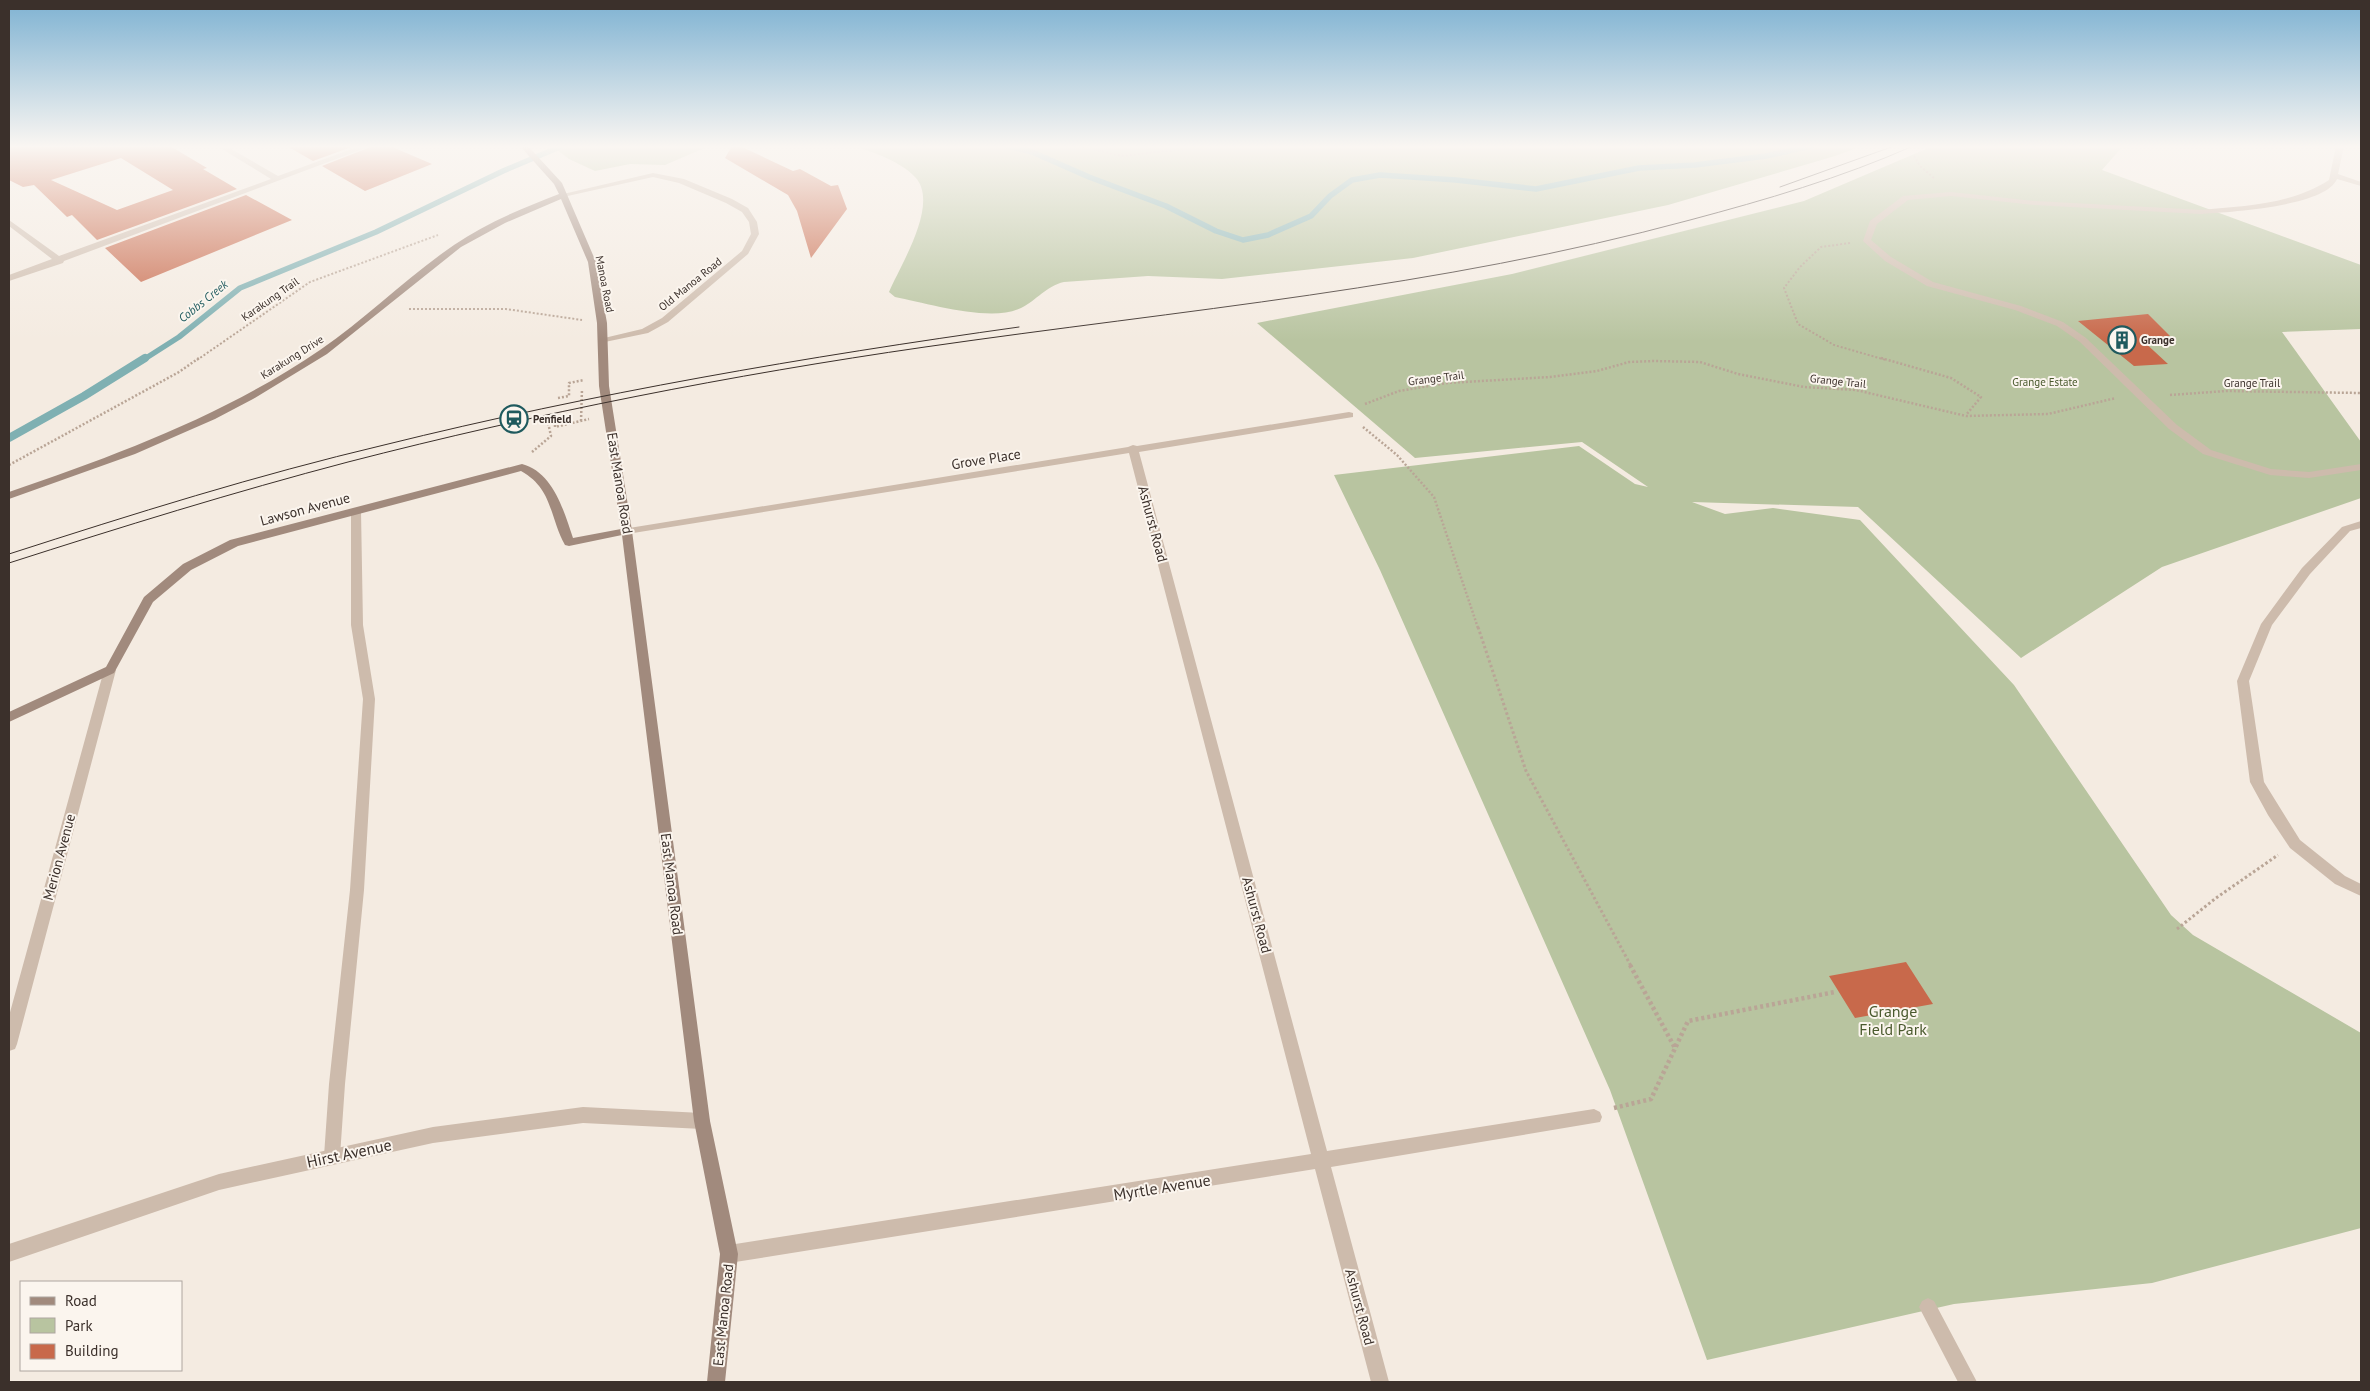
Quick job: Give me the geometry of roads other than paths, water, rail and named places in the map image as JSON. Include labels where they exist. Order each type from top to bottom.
[{"type":"main road","name":"Karakung Drive","points":[[9,496],[133,451],[232,406],[324,352],[446,254],[475,236],[525,211]]},
{"type":"main road","name":"Manoa Road","points":[[570,211],[592,262],[602,323],[604,386]]},
{"type":"main road","name":"East Manoa Road","points":[[604,386],[627,532],[702,1121],[729,1254],[716,1382]]},
{"type":"main road","name":"Lawson Avenue","points":[[110,670],[148,600],[187,567],[234,543],[522,467],[534,472],[547,487],[569,542],[627,532]]},
{"type":"main road","points":[[9,717],[110,670]]},
{"type":"street","points":[[9,278],[60,261],[193,211]]},
{"type":"street","name":"Old Manoa Road","points":[[603,341],[645,331],[664,320],[745,252],[755,234],[753,222],[746,211]]},
{"type":"street","points":[[1889,211],[1873,223],[1867,242],[1888,259],[1930,284],[2018,308],[2060,324],[2083,340],[2173,427],[2207,452],[2270,472],[2309,475],[2361,467]]},
{"type":"street","points":[[2177,211],[2209,211]]},
{"type":"street","points":[[9,222],[60,261]]},
{"type":"street","name":"Grove Place","points":[[627,532],[1133,448],[1349,415]]},
{"type":"street","name":"Ashurst Road","points":[[1133,448],[1380,1382]]},
{"type":"street","points":[[332,1156],[337,1084],[358,890],[369,699],[357,625],[356,511]]},
{"type":"street","points":[[2361,524],[2346,530],[2306,571],[2267,624],[2243,681],[2257,782],[2273,811],[2295,844],[2340,880],[2361,890]]},
{"type":"street","name":"Merion Avenue","points":[[9,1044],[110,670]]},
{"type":"street","name":"Hirst Avenue","points":[[9,1253],[219,1182],[433,1135],[583,1115],[702,1121]]},
{"type":"street","name":"Myrtle Avenue","points":[[729,1254],[1594,1118]]},
{"type":"street","points":[[1928,1307],[1968,1382]]},
{"type":"waterway","name":"Cobbs Creek","points":[[143,360],[179,337],[240,288],[376,232],[420,211]]},
{"type":"waterway","name":"Cobbs Creek","points":[[1176,211],[1216,231],[1243,240],[1268,235],[1311,216],[1316,211]]},
{"type":"waterway","name":"Cobbs Creek","points":[[9,438],[84,396],[145,358]]},
{"type":"tram line","points":[[9,563],[178,510],[305,473],[419,444],[563,411],[707,383],[852,358],[1405,280],[1501,263],[1596,243],[1722,211]]},
{"type":"tram line","points":[[9,554],[242,482],[463,426],[700,378],[859,351],[1019,327]]},
{"type":"place","name":"Grange","points":[[2122,340]]},
{"type":"place","name":"Penfield","points":[[514,419]]},
{"type":"park label","name":"Grange Estate","points":[[2045,382]]},
{"type":"park label","name":"Grange Field Park","points":[[1893,1020]]}]
